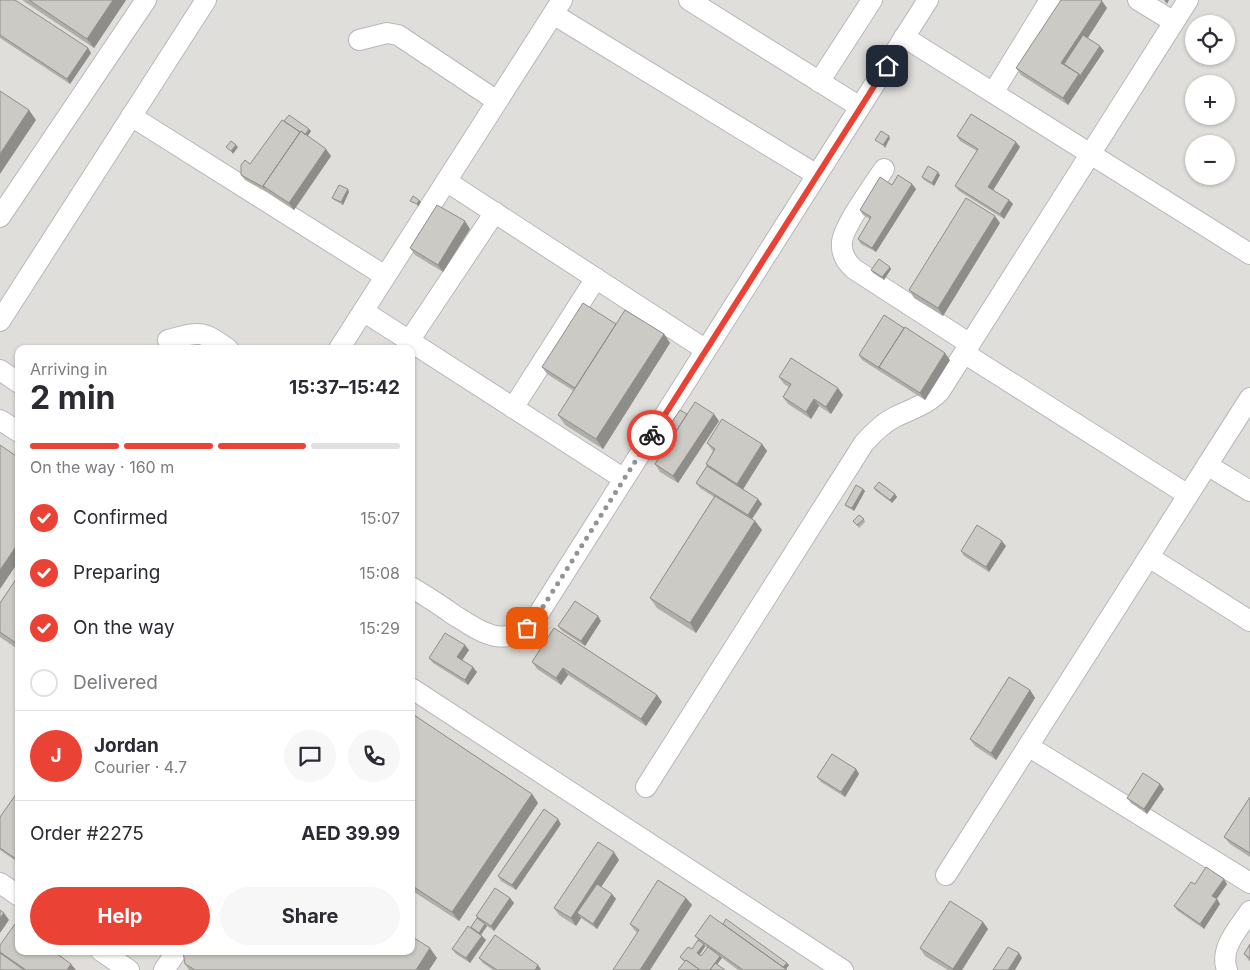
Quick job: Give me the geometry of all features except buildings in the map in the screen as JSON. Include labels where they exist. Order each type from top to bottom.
[{"type":"street","points":[[0,217],[146,0]]},
{"type":"street","points":[[0,321],[206,0]]},
{"type":"street","points":[[689,0],[719,8],[820,82],[860,107]]},
{"type":"street","points":[[820,82],[872,0]]},
{"type":"street","points":[[415,589],[489,635],[509,637],[518,634],[534,621],[928,0]]},
{"type":"street","points":[[993,93],[1050,0]]},
{"type":"street","points":[[1138,0],[1174,22]]},
{"type":"street","points":[[646,787],[864,443],[878,428],[887,422],[924,405],[935,396],[1188,0]]},
{"type":"street","points":[[342,345],[557,7],[817,175]]},
{"type":"street","points":[[359,40],[387,33],[398,35],[497,101]]},
{"type":"street","points":[[904,38],[1250,254]]},
{"type":"street","points":[[131,116],[385,276]]},
{"type":"street","points":[[884,168],[843,234],[842,250],[844,257],[854,270],[967,348],[1188,495]]},
{"type":"street","points":[[446,181],[706,350]]},
{"type":"street","points":[[409,341],[495,212]]},
{"type":"street","points":[[513,408],[596,278]]},
{"type":"street","points":[[363,311],[624,479]]},
{"type":"street","points":[[168,340],[202,334],[222,345]]},
{"type":"street","points":[[0,370],[15,380]]},
{"type":"street","points":[[946,875],[1250,398]]},
{"type":"street","points":[[0,420],[15,429]]},
{"type":"street","points":[[1207,465],[1250,491]]},
{"type":"street","points":[[1149,557],[1250,621]]},
{"type":"street","points":[[415,691],[843,970]]},
{"type":"street","points":[[1028,746],[1250,883]]},
{"type":"street","points":[[0,883],[15,893]]},
{"type":"street","points":[[1227,970],[1226,950],[1250,910]]},
{"type":"street","points":[[107,955],[129,970]]},
{"type":"street","points":[[164,970],[174,955]]},
{"type":"shaded area","points":[[0,0],[1250,0],[1250,970],[0,970]]},
{"type":"way so far","points":[[527,628],[534,621],[652,435]]},
{"type":"route","points":[[652,435],[887,66]]}]
